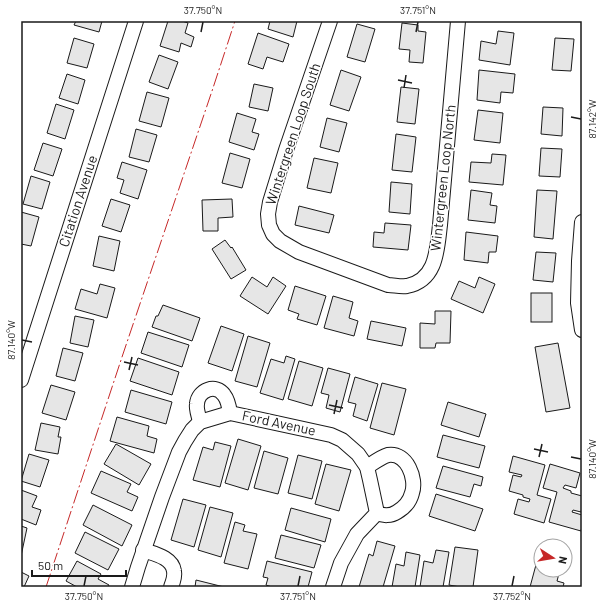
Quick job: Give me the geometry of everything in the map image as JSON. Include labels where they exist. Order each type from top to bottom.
[{"type":"street","name":"Citation Avenue","points":[[21,380],[136,21]]},
{"type":"street","name":"Wintergreen Loop South","points":[[330,21],[286,150],[270,202],[268,214],[269,225],[273,234],[280,241],[300,252],[350,271]]},
{"type":"street","name":"Wintergreen Loop North","points":[[350,271],[388,285],[407,286],[419,282],[431,269],[436,257],[440,225],[458,21]]},
{"type":"street","points":[[582,222],[578,261],[578,303],[582,330]]},
{"type":"street","points":[[132,587],[143,550],[179,452],[188,435],[200,422],[197,407],[198,398],[204,390],[220,390],[224,394],[228,403],[230,413]]},
{"type":"street","name":"Ford Avenue","points":[[200,422],[230,413],[330,435],[342,440],[358,454],[367,467],[377,513]]},
{"type":"street","points":[[333,587],[341,563],[357,534],[377,513],[387,516],[395,514],[403,509],[412,493],[413,488],[410,469],[401,457],[394,455],[387,456],[367,467]]},
{"type":"street","points":[[143,550],[169,561],[174,569],[172,587]]},
{"type":"building","points":[[76,21],[102,21],[99,32],[74,25]]},
{"type":"building","points":[[168,21],[182,21],[188,23],[185,33],[194,37],[191,47],[181,43],[179,52],[160,46]]},
{"type":"building","points":[[270,21],[297,21],[293,37],[268,29]]},
{"type":"building","points":[[402,23],[418,25],[418,31],[426,32],[423,63],[409,62],[410,50],[399,49]]},
{"type":"building","points":[[357,24],[375,29],[365,62],[347,57]]},
{"type":"building","points":[[498,31],[514,33],[510,65],[479,60],[481,41],[496,44]]},
{"type":"building","points":[[258,33],[289,44],[283,62],[267,57],[263,69],[248,64]]},
{"type":"building","points":[[74,38],[94,44],[87,68],[67,63]]},
{"type":"building","points":[[555,38],[574,39],[571,71],[552,70]]},
{"type":"building","points":[[159,55],[178,62],[168,89],[149,82]]},
{"type":"building","points":[[341,70],[361,77],[349,111],[330,105]]},
{"type":"building","points":[[479,70],[515,74],[513,93],[501,92],[500,103],[477,100]]},
{"type":"building","points":[[67,74],[85,80],[78,104],[59,98]]},
{"type":"building","points":[[254,84],[273,88],[268,111],[249,107]]},
{"type":"building","points":[[401,87],[419,89],[415,124],[397,122]]},
{"type":"building","points":[[147,92],[169,98],[161,127],[139,121]]},
{"type":"building","points":[[56,104],[74,110],[65,139],[47,133]]},
{"type":"building","points":[[543,107],[563,108],[562,136],[541,134]]},
{"type":"building","points":[[478,110],[503,113],[500,143],[474,140]]},
{"type":"building","points":[[237,113],[256,119],[252,132],[259,134],[254,150],[229,142]]},
{"type":"building","points":[[327,118],[347,123],[339,152],[320,147]]},
{"type":"building","points":[[136,129],[157,135],[149,162],[129,157]]},
{"type":"building","points":[[396,134],[416,137],[412,172],[392,170]]},
{"type":"building","points":[[43,143],[62,149],[53,176],[34,170]]},
{"type":"building","points":[[541,148],[562,149],[560,177],[539,176]]},
{"type":"building","points":[[230,153],[250,159],[242,188],[222,183]]},
{"type":"building","points":[[492,154],[506,155],[503,185],[469,182],[471,162],[491,163]]},
{"type":"building","points":[[314,158],[338,163],[331,193],[307,188]]},
{"type":"building","points":[[122,162],[147,170],[138,199],[120,193],[124,180],[117,178]]},
{"type":"building","points":[[31,176],[50,182],[42,209],[23,204]]},
{"type":"building","points":[[391,182],[412,184],[410,214],[389,212]]},
{"type":"building","points":[[471,190],[492,193],[490,205],[497,206],[495,223],[468,220]]},
{"type":"building","points":[[537,190],[557,191],[553,239],[534,237]]},
{"type":"building","points":[[111,199],[130,205],[121,232],[102,226]]},
{"type":"building","points":[[232,199],[233,217],[218,218],[218,231],[203,231],[202,200]]},
{"type":"building","points":[[299,206],[334,215],[329,233],[295,225]]},
{"type":"building","points":[[21,212],[39,217],[31,246],[21,244]]},
{"type":"building","points":[[385,223],[411,225],[408,250],[373,247],[374,232],[384,233]]},
{"type":"building","points":[[466,232],[498,236],[496,252],[489,252],[488,263],[464,260]]},
{"type":"building","points":[[99,236],[120,241],[114,271],[93,266]]},
{"type":"building","points":[[225,240],[231,248],[232,247],[246,270],[231,279],[212,249]]},
{"type":"building","points":[[536,252],[556,253],[553,282],[533,280]]},
{"type":"building","points":[[252,277],[267,287],[273,277],[286,286],[268,314],[240,296]]},
{"type":"building","points":[[479,277],[495,284],[483,313],[451,299],[459,281],[475,288]]},
{"type":"building","points":[[100,284],[115,288],[107,318],[75,309],[81,289],[97,294]]},
{"type":"building","points":[[295,286],[326,296],[317,325],[297,319],[299,314],[288,310]]},
{"type":"building","points":[[531,293],[552,293],[552,322],[531,322]]},
{"type":"building","points":[[333,296],[353,302],[349,318],[358,321],[354,336],[324,328]]},
{"type":"building","points":[[163,305],[200,318],[192,341],[152,327],[156,316],[158,316]]},
{"type":"building","points":[[435,311],[451,311],[450,343],[436,343],[435,348],[420,348],[420,323],[435,324]]},
{"type":"building","points":[[75,316],[94,320],[88,347],[70,343]]},
{"type":"building","points":[[371,321],[406,328],[402,346],[367,339]]},
{"type":"building","points":[[221,326],[244,334],[232,371],[208,363]]},
{"type":"building","points":[[148,332],[189,345],[182,367],[141,353]]},
{"type":"building","points":[[248,336],[270,343],[257,387],[235,381]]},
{"type":"building","points":[[558,343],[570,408],[546,412],[535,347]]},
{"type":"building","points":[[63,348],[83,353],[75,381],[56,376]]},
{"type":"building","points":[[286,356],[295,359],[283,400],[260,393],[271,359],[284,363]]},
{"type":"building","points":[[138,358],[179,372],[172,395],[130,381]]},
{"type":"building","points":[[299,361],[323,368],[312,406],[288,399]]},
{"type":"building","points":[[328,368],[350,374],[340,412],[326,408],[329,395],[321,393]]},
{"type":"building","points":[[355,377],[378,384],[367,421],[353,416],[356,404],[348,402]]},
{"type":"building","points":[[382,383],[406,389],[394,435],[370,428]]},
{"type":"building","points":[[51,385],[75,392],[66,420],[42,413]]},
{"type":"building","points":[[131,390],[172,402],[166,424],[125,412]]},
{"type":"building","points":[[448,402],[486,414],[479,437],[441,425]]},
{"type":"building","points":[[117,417],[149,426],[147,436],[157,439],[154,453],[110,441]]},
{"type":"building","points":[[41,423],[60,427],[58,437],[61,437],[58,454],[35,450]]},
{"type":"building","points":[[443,435],[485,446],[479,468],[437,457]]},
{"type":"building","points":[[238,439],[261,446],[248,490],[225,483]]},
{"type":"building","points":[[215,442],[231,446],[220,487],[193,480],[203,447],[213,450]]},
{"type":"building","points":[[116,444],[151,464],[139,485],[104,464]]},
{"type":"building","points":[[264,451],[288,458],[278,494],[254,488]]},
{"type":"building","points":[[29,454],[49,460],[40,487],[21,481]]},
{"type":"building","points":[[298,455],[322,461],[312,499],[288,493]]},
{"type":"building","points":[[513,456],[545,465],[537,495],[551,499],[544,523],[514,514],[518,499],[529,502],[530,499],[523,497],[523,495],[509,491],[513,475],[521,477],[522,475],[509,472]]},
{"type":"building","points":[[326,464],[351,470],[339,511],[315,504]]},
{"type":"building","points":[[550,464],[580,473],[576,488],[565,485],[563,488],[571,491],[571,493],[582,496],[581,512],[573,510],[572,512],[582,515],[581,531],[549,522],[557,492],[543,488]]},
{"type":"building","points":[[443,466],[483,477],[481,486],[474,484],[470,497],[436,488]]},
{"type":"building","points":[[101,471],[131,484],[127,492],[138,497],[132,511],[91,493]]},
{"type":"building","points":[[21,490],[37,496],[32,507],[41,510],[36,525],[21,519]]},
{"type":"building","points":[[436,494],[483,509],[475,531],[429,516]]},
{"type":"building","points":[[183,499],[206,505],[194,547],[171,540]]},
{"type":"building","points":[[93,505],[132,525],[122,546],[83,525]]},
{"type":"building","points":[[210,507],[233,513],[221,557],[198,550]]},
{"type":"building","points":[[291,508],[331,519],[325,542],[285,530]]},
{"type":"building","points":[[235,522],[245,525],[243,531],[257,534],[248,569],[224,563]]},
{"type":"building","points":[[21,526],[27,528],[21,556]]},
{"type":"building","points":[[85,532],[119,549],[108,570],[75,553]]},
{"type":"building","points":[[281,535],[321,545],[314,568],[275,558]]},
{"type":"building","points":[[377,541],[395,546],[383,587],[359,587],[369,554],[373,556]]},
{"type":"building","points":[[455,547],[478,550],[473,587],[449,585]]},
{"type":"building","points":[[436,550],[449,552],[443,587],[420,587],[424,561],[433,563]]},
{"type":"building","points":[[406,552],[420,555],[415,587],[392,587],[396,564],[404,566]]},
{"type":"building","points":[[77,561],[101,574],[98,579],[109,585],[108,587],[77,587],[66,581]]},
{"type":"building","points":[[267,561],[312,572],[308,587],[272,587],[266,585],[268,578],[263,577]]},
{"type":"building","points":[[21,572],[29,576],[24,587],[21,587]]},
{"type":"building","points":[[533,576],[533,578],[558,578],[557,581],[564,583],[563,587],[530,587]]},
{"type":"building","points":[[196,580],[224,587],[195,587]]},
{"type":"power","points":[[46,587],[235,21]]}]
